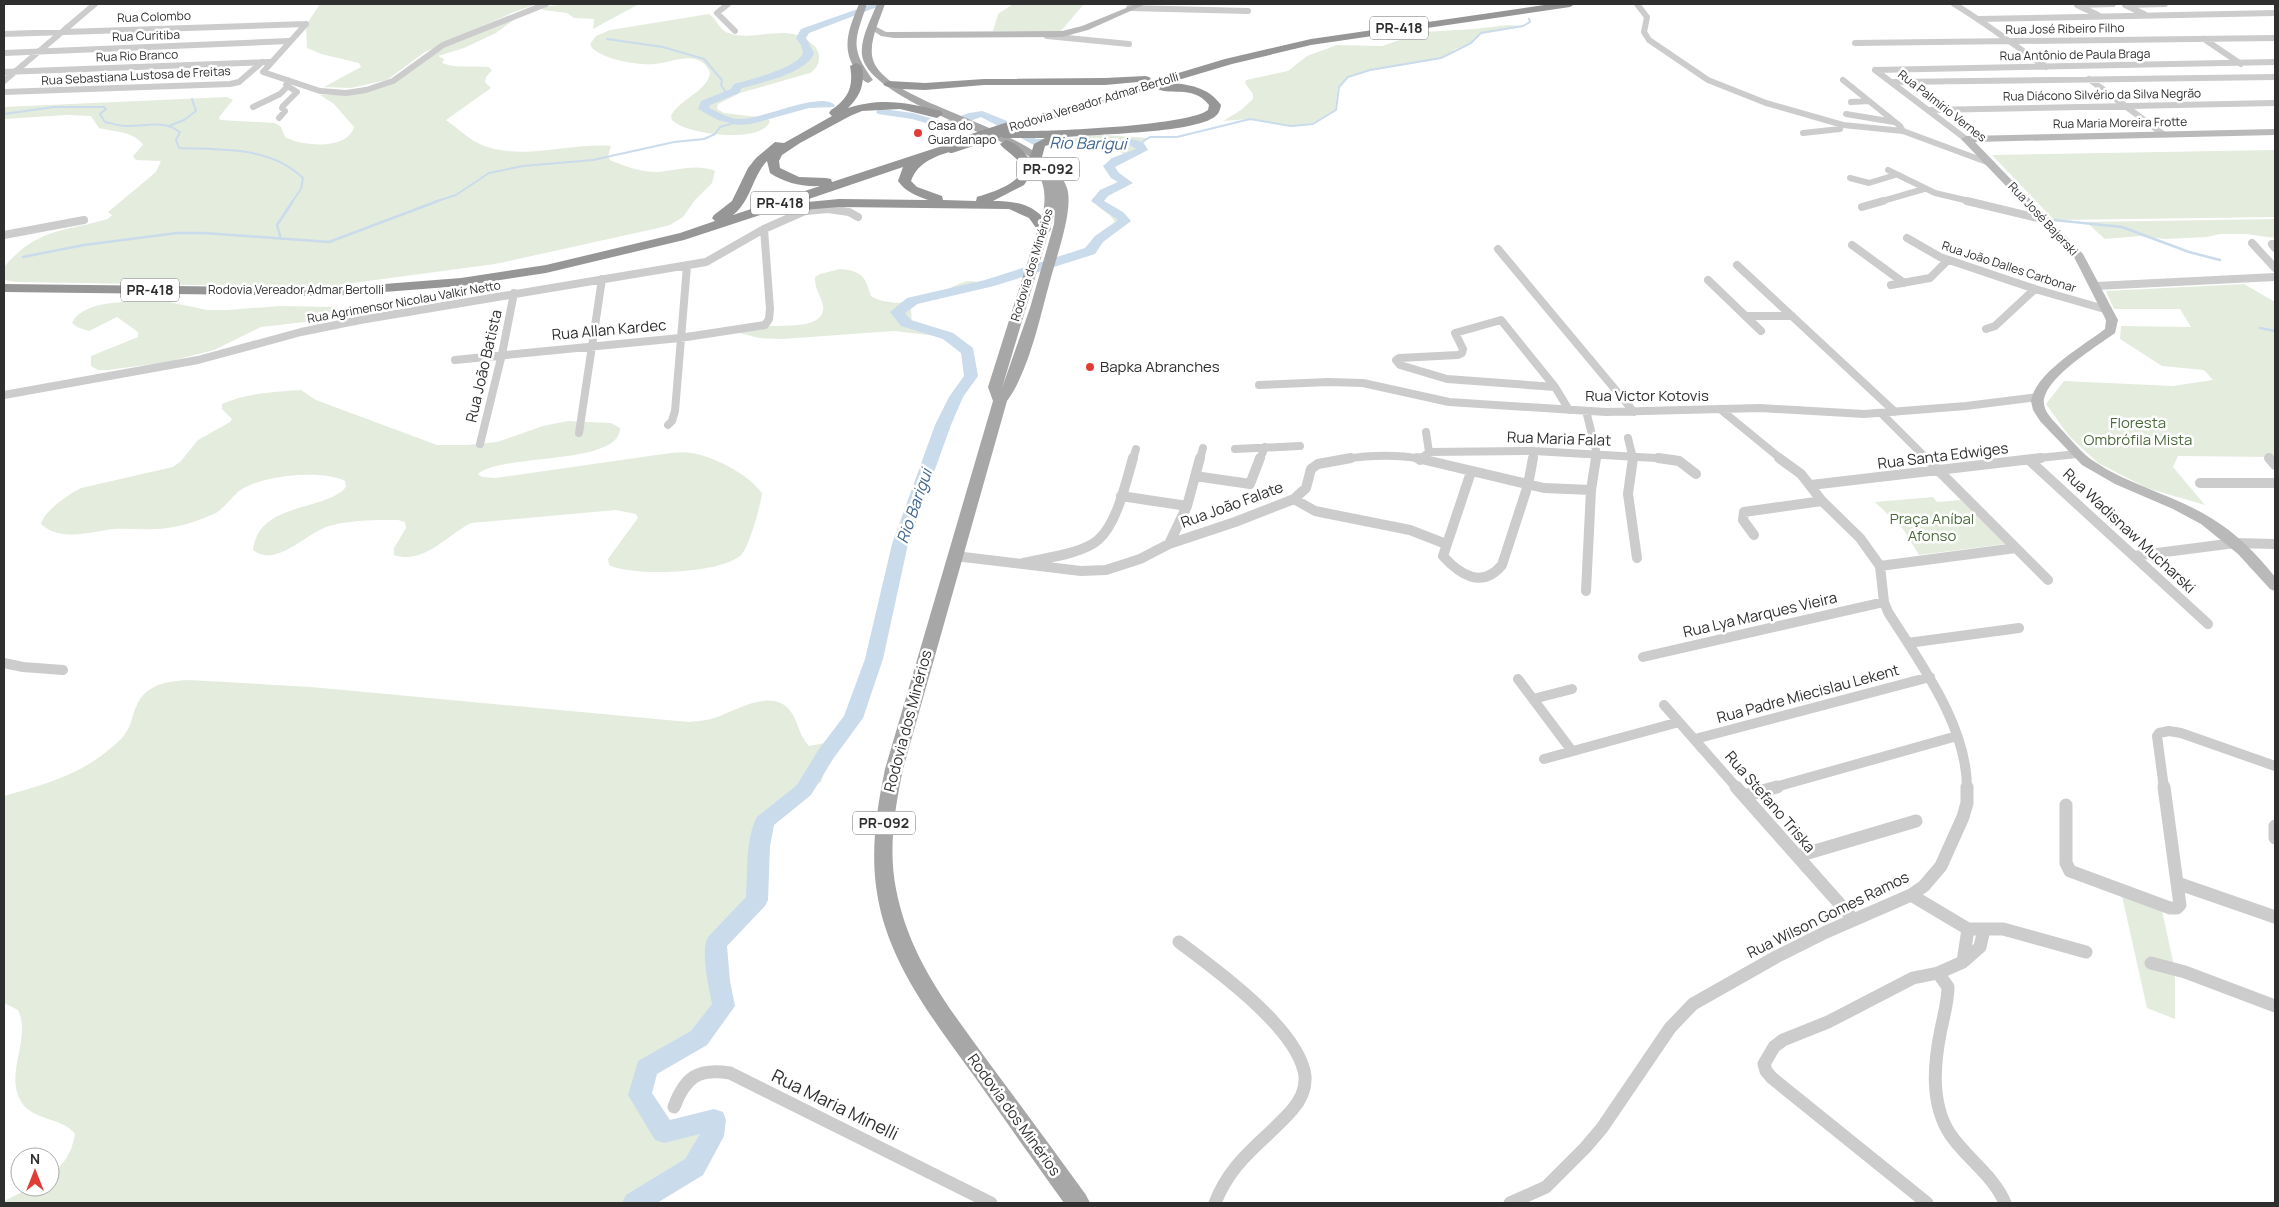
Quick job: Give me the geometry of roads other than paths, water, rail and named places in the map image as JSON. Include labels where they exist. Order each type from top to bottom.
[{"type":"highway","name":"Rodovia Vereador Admar Bertolli","points":[[4,288],[333,292],[385,290],[461,282],[546,269],[684,236],[1033,120],[1229,61],[1359,34],[1570,4]]},
{"type":"highway","points":[[889,84],[906,88],[920,88],[985,82],[1133,81],[1162,78],[1229,61]]},
{"type":"highway","points":[[1039,145],[1054,138],[1200,123],[1220,112],[1222,106],[1220,100],[1208,88],[1204,77],[1208,72],[1229,61]]},
{"type":"highway","points":[[684,236],[729,212],[740,203],[752,172],[767,154],[847,105],[855,95],[859,81],[856,66]]},
{"type":"highway","points":[[876,171],[831,181],[801,182],[784,177],[774,170],[773,161],[777,153],[796,140],[846,112],[861,108],[900,105],[942,113],[940,103],[942,97],[948,92],[960,89],[1048,87],[1067,91],[1076,99],[1071,107],[1059,113]]},
{"type":"highway","points":[[987,130],[1020,136],[1039,145],[1196,121],[1214,111],[1215,105],[1207,95],[1182,88],[1135,90]]},
{"type":"highway","points":[[934,152],[909,168],[904,181],[912,190],[940,200],[964,202],[983,200],[1012,189],[1022,181],[1027,171],[1026,163],[1006,144]]},
{"type":"highway","points":[[684,236],[785,208],[839,203],[1009,205],[1032,212],[1037,216],[1044,228]]},
{"type":"main road","points":[[856,66],[850,52],[863,4]]},
{"type":"main road","points":[[867,42],[880,4]]},
{"type":"main road","points":[[873,28],[884,34],[894,35],[1046,36],[1074,32],[1142,4]]},
{"type":"main road","points":[[867,42],[894,35]]},
{"type":"main road","name":"Rodovia dos Minérios","points":[[867,42],[865,49],[870,66],[889,84],[904,94],[1022,153],[1046,175],[1052,198],[1049,213],[995,387],[1000,400]]},
{"type":"main road","name":"Rodovia dos Minérios","points":[[856,66],[869,82],[883,90],[942,113]]},
{"type":"main road","name":"Rodovia dos Minérios","points":[[966,124],[987,130],[1008,140],[1039,145],[1062,190],[1060,224],[1011,386],[1000,400],[886,802],[882,852],[885,888],[898,940],[912,969],[929,997],[1078,1203]]},
{"type":"main road","name":"Rua Maria Moreira Frotte","points":[[1966,138],[2275,132]]},
{"type":"main road","name":"Rua Palmírio Vernes","points":[[1966,138],[1992,164]]},
{"type":"main road","name":"Rua José Bajerski","points":[[1992,164],[2079,256],[2112,320],[2111,330],[2061,369],[2038,397]]},
{"type":"main road","points":[[2038,397],[2038,406],[2044,418],[2078,454],[2101,471],[2194,514],[2235,543],[2275,586]]},
{"type":"street","points":[[4,81],[95,4]]},
{"type":"street","points":[[289,41],[263,72],[288,83],[329,92],[367,89],[380,86],[402,76],[423,57],[454,39],[527,9],[546,4]]},
{"type":"street","points":[[728,4],[717,13],[735,31]]},
{"type":"street","name":"Rua José Bajerski","points":[[1637,4],[1647,17],[1644,32],[1649,40],[1708,80],[1766,103],[1813,118],[1851,127],[1903,131],[1992,164]]},
{"type":"street","points":[[1954,4],[1979,19],[1988,28],[2064,79]]},
{"type":"street","points":[[2101,16],[2077,5],[2113,4]]},
{"type":"street","points":[[2148,15],[2125,5],[2165,4]]},
{"type":"street","points":[[1129,8],[1248,11]]},
{"type":"street","points":[[1979,19],[2275,13]]},
{"type":"street","name":"Rua Colombo","points":[[4,34],[306,24],[289,41]]},
{"type":"street","points":[[1046,36],[1129,44]]},
{"type":"street","name":"Rua José Ribeiro Filho","points":[[1855,43],[2275,38]]},
{"type":"street","points":[[2204,39],[2258,76]]},
{"type":"street","name":"Rua Curitiba","points":[[4,53],[289,41]]},
{"type":"street","name":"Rua Sebastiana Lustosa de Freitas","points":[[4,92],[230,84],[239,82],[262,62]]},
{"type":"street","name":"Rua Rio Branco","points":[[4,72],[270,62]]},
{"type":"street","name":"Rua Antônio de Paula Braga","points":[[1875,70],[2275,62]]},
{"type":"street","name":"Rua Palmírio Vernes","points":[[1875,70],[1966,138]]},
{"type":"street","points":[[1892,82],[2275,77]]},
{"type":"street","points":[[2089,78],[2163,134]]},
{"type":"street","points":[[1843,80],[1895,122],[1903,131]]},
{"type":"street","points":[[253,107],[280,94],[288,83]]},
{"type":"street","points":[[278,118],[285,111],[282,108],[283,105],[292,99],[297,92],[288,83]]},
{"type":"street","points":[[1851,102],[1869,101]]},
{"type":"street","name":"Rua Diácono Silvério da Silva Negrão","points":[[1928,110],[2275,103]]},
{"type":"street","points":[[1846,114],[1895,122]]},
{"type":"street","points":[[1803,133],[1827,129],[1886,129]]},
{"type":"street","points":[[1888,170],[1924,189],[2046,220]]},
{"type":"street","points":[[1850,178],[1870,183],[1896,175]]},
{"type":"street","points":[[1862,207],[1924,189]]},
{"type":"street","name":"Rua Agrimensor Nicolau Valkir Netto","points":[[4,395],[198,360],[335,325],[514,293],[706,262],[764,229],[805,210],[848,212],[858,217]]},
{"type":"street","points":[[4,236],[84,220]]},
{"type":"street","name":"Rua Allan Kardec","points":[[455,360],[680,338],[765,326],[769,319],[770,308],[764,229]]},
{"type":"street","name":"Rua João Dalles Carbonar","points":[[1907,238],[1948,260],[2035,290],[2108,310]]},
{"type":"street","points":[[2252,243],[2275,268]]},
{"type":"street","points":[[1852,245],[1904,283]]},
{"type":"street","points":[[1498,249],[1634,412]]},
{"type":"street","points":[[1891,285],[1930,278],[1948,260]]},
{"type":"street","points":[[1737,265],[1895,412]]},
{"type":"street","points":[[668,424],[672,421],[675,411],[687,266]]},
{"type":"street","points":[[2096,286],[2271,277],[2275,283]]},
{"type":"street","points":[[579,433],[602,279]]},
{"type":"street","points":[[1708,280],[1761,331]]},
{"type":"street","points":[[1986,328],[1995,326],[2035,290]]},
{"type":"street","name":"Rua João Batista","points":[[480,444],[502,354],[514,293]]},
{"type":"street","points":[[1746,316],[1792,316]]},
{"type":"street","points":[[1555,387],[1447,379],[1400,365],[1396,360],[1399,358],[1458,355],[1462,353],[1463,349],[1455,332],[1501,320],[1555,387],[1569,410]]},
{"type":"street","name":"Rua Victor Kotovis","points":[[1259,385],[1328,382],[1363,383],[1449,402],[1586,411],[1634,412],[1760,408],[1839,414],[1881,413],[1966,406],[2038,397]]},
{"type":"street","points":[[1555,387],[1557,409]]},
{"type":"street","name":"Rua Wilson Gomes Ramos","points":[[1510,1203],[1546,1187],[1586,1148],[1612,1114],[1670,1028],[1694,1004],[1747,972],[1854,920],[1911,896],[1924,886],[1941,866],[1963,818],[1967,803],[1964,761],[1957,736],[1946,707],[1930,677],[1892,620],[1884,602],[1880,566],[1860,538],[1822,501],[1801,474],[1760,444],[1720,409]]},
{"type":"street","points":[[1586,411],[1597,454],[1591,490],[1586,591]]},
{"type":"street","points":[[1881,413],[2048,580]]},
{"type":"street","points":[[1420,460],[1428,452],[1426,432]]},
{"type":"street","points":[[1628,438],[1634,457],[1628,494],[1637,558]]},
{"type":"street","points":[[1235,449],[1300,446]]},
{"type":"street","points":[[1020,564],[1097,541],[1107,530],[1121,496],[1136,448]]},
{"type":"street","points":[[1170,544],[1187,506],[1203,448]]},
{"type":"street","points":[[1195,476],[1250,484],[1265,448]]},
{"type":"street","points":[[1472,472],[1442,553],[1445,560],[1462,572],[1480,579],[1495,574],[1502,564],[1528,485],[1534,451]]},
{"type":"street","name":"Rua Maria Falat","points":[[1428,452],[1534,451],[1675,460],[1696,474]]},
{"type":"street","name":"Rua Santa Edwiges","points":[[1811,485],[2078,454]]},
{"type":"street","name":"Rua João Falate","points":[[955,556],[1098,571],[1140,559],[1170,544],[1294,499],[1306,488],[1311,469],[1318,464],[1375,455],[1407,456],[1528,485],[1557,490],[1591,490]]},
{"type":"street","name":"Rua Wadisnaw Mucharski","points":[[2029,460],[2208,624]]},
{"type":"street","points":[[2200,483],[2275,483]]},
{"type":"street","points":[[1121,496],[1187,506]]},
{"type":"street","points":[[1294,499],[1316,512],[1410,530],[1446,544]]},
{"type":"street","points":[[1754,535],[1743,520],[1744,512],[1822,501]]},
{"type":"street","points":[[2134,556],[2235,543],[2275,544]]},
{"type":"street","points":[[1880,566],[2016,548]]},
{"type":"street","name":"Rua Lya Marques Vieira","points":[[1643,657],[1884,602]]},
{"type":"street","points":[[1908,642],[2019,628]]},
{"type":"street","points":[[4,663],[23,667],[63,670]]},
{"type":"street","name":"Rua Padre Miecislau Lekent","points":[[1695,739],[1930,677]]},
{"type":"street","points":[[1518,679],[1572,751]]},
{"type":"street","points":[[1533,699],[1572,689]]},
{"type":"street","name":"Rua Stefano Triska","points":[[1664,705],[1854,920]]},
{"type":"street","points":[[1544,759],[1679,722]]},
{"type":"street","points":[[2066,806],[2066,863],[2070,871],[2174,908],[2180,905],[2156,736],[2158,732],[2181,733],[2275,766]]},
{"type":"street","points":[[1744,796],[1957,736]]},
{"type":"street","points":[[1798,856],[1916,821]]},
{"type":"street","points":[[2275,826],[2275,838]]},
{"type":"street","points":[[2177,883],[2275,917]]},
{"type":"street","points":[[1911,896],[1968,929],[2003,928],[2086,952]]},
{"type":"street","points":[[1963,962],[1968,929]]},
{"type":"street","points":[[1927,1203],[1834,1126],[1772,1078],[1766,1071],[1764,1064],[1774,1046],[1783,1040],[1828,1022],[1913,978],[1938,973],[1963,962],[1980,947],[1984,929]]},
{"type":"street","points":[[1179,942],[1263,1008],[1284,1034],[1303,1065],[1306,1077],[1299,1101],[1290,1112],[1241,1157],[1218,1191],[1215,1203]]},
{"type":"street","points":[[2151,963],[2185,972],[2275,1006]]},
{"type":"street","points":[[1938,973],[1948,987],[1948,995],[1933,1070],[1937,1104],[1951,1136],[1992,1181],[2005,1203]]},
{"type":"street","name":"Rua Maria Minelli","points":[[674,1107],[678,1093],[686,1083],[699,1073],[714,1069],[730,1073],[991,1203]]},
{"type":"waterway","name":"Rio Barigui","points":[[830,105],[809,105],[751,121],[738,122],[722,118],[703,109],[705,103],[735,91],[738,86],[774,75],[802,63],[808,56],[808,50],[801,38],[805,31],[880,4]]},
{"type":"waterway","points":[[1139,144],[1150,137],[1177,137],[1250,119],[1291,126],[1313,124],[1336,110],[1339,87],[1348,77],[1370,70],[1441,58],[1471,43],[1481,33],[1523,26],[1530,22],[1529,19]]},
{"type":"waterway","points":[[607,39],[663,47],[704,59],[722,80],[721,85],[727,94]]},
{"type":"waterway","points":[[169,126],[184,120],[196,111],[192,99]]},
{"type":"waterway","points":[[4,114],[54,107],[104,107],[106,109],[100,114],[105,122],[122,126],[167,126],[180,132],[176,140],[179,148],[245,152],[276,160],[290,168],[303,178],[301,189],[292,202]]},
{"type":"waterway","name":"Rio Barigui","points":[[635,1203],[694,1167],[712,1136],[714,1120],[664,1132],[640,1095],[646,1068],[699,1038],[724,1006],[719,981],[716,943],[757,900],[760,846],[764,822],[804,790],[826,754],[853,718],[874,659],[900,544],[943,425],[956,397],[971,376],[968,351],[948,336],[906,323],[897,312],[912,301],[989,283],[1090,251],[1099,239],[1125,221],[1097,201],[1104,193],[1127,183],[1115,175],[1109,166],[1142,150],[1139,144],[1128,141],[1107,144],[1034,142],[1001,122],[982,114],[943,125],[913,116],[882,112]]},
{"type":"waterway","points":[[434,202],[456,195],[489,173],[523,166],[593,160],[674,142],[704,139],[715,134],[720,127],[738,122]]},
{"type":"waterway","points":[[281,239],[277,225],[293,201]]},
{"type":"waterway","points":[[281,239],[329,242],[438,201]]},
{"type":"waterway","points":[[2054,220],[2122,227],[2189,252],[2220,260]]},
{"type":"waterway","points":[[23,257],[84,245],[177,233],[281,239]]},
{"type":"waterway","points":[[2260,328],[2275,331]]},
{"type":"place","name":"Casa do Guardanapo","points":[[918,133]]},
{"type":"place","name":"Bapka Abranches","points":[[1090,367]]},
{"type":"park label","name":"Floresta Ombrófila Mista","points":[[2138,432]]},
{"type":"park label","name":"Praça Aníbal Afonso","points":[[1932,528]]}]
